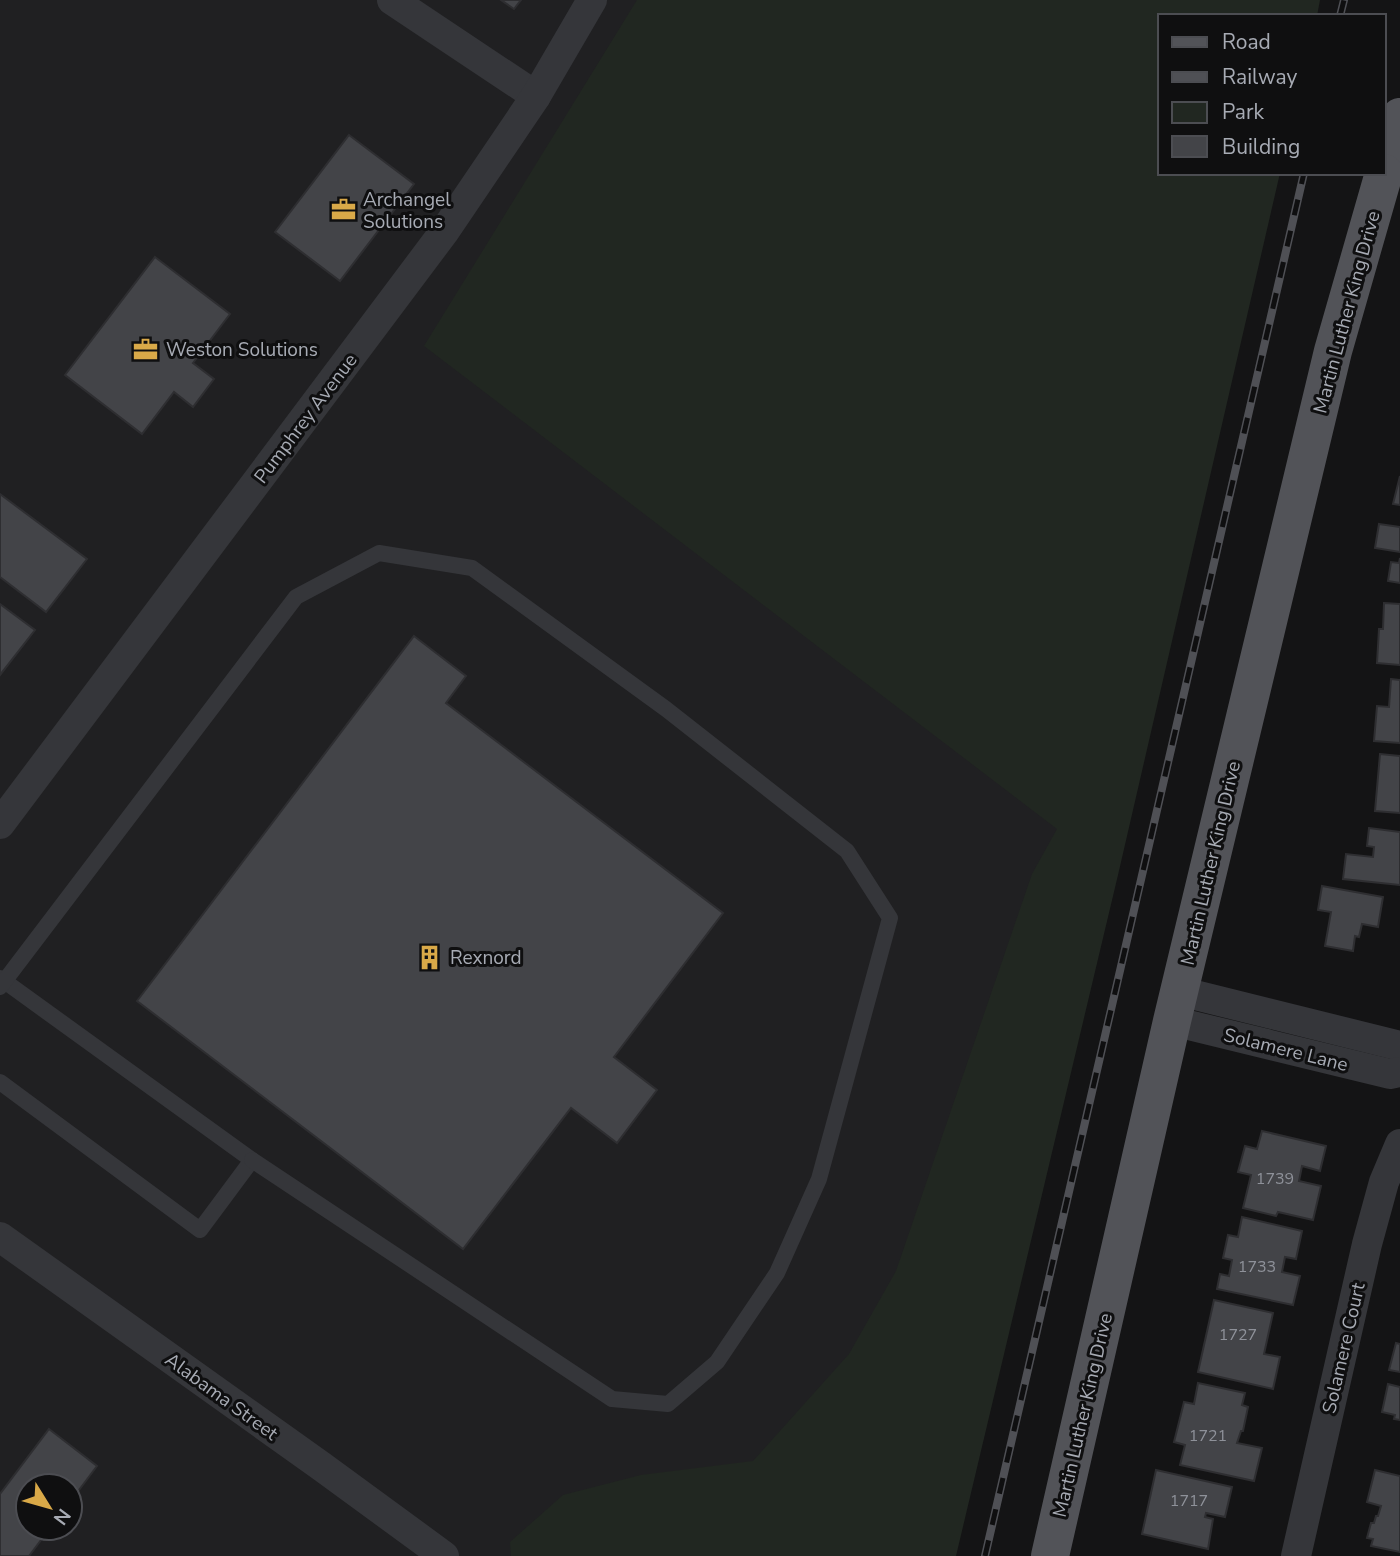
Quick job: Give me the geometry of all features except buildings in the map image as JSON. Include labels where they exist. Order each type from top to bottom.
[{"type":"main road","name":"Martin Luther King Drive","points":[[1386,166],[1400,117]]},
{"type":"main road","name":"Martin Luther King Drive","points":[[1050,1556],[1176,1006],[1333,351],[1383,175]]},
{"type":"street","points":[[392,0],[536,96]]},
{"type":"street","name":"Pumphrey Avenue","points":[[0,824],[444,232],[536,96],[592,0]]},
{"type":"street","name":"Solamere Lane","points":[[1176,1006],[1400,1046]]},
{"type":"street","name":"Solamere Lane","points":[[1176,1006],[1390,1074],[1400,1072]]},
{"type":"street","name":"Solamere Court","points":[[1296,1556],[1367,1244],[1384,1182],[1400,1144]]},
{"type":"street","name":"Alabama Street","points":[[0,1237],[444,1556]]},
{"type":"lane","points":[[379,553],[472,568],[666,709],[847,851],[890,918],[819,1179],[777,1273],[717,1362],[668,1404],[612,1399],[253,1160],[1,982],[296,597],[379,553]]},
{"type":"lane","points":[[0,1082],[200,1230],[253,1160]]},
{"type":"shaded area","points":[[0,0],[1277,0],[1158,14],[1158,175],[1237,175],[920,1556],[0,1556]]},
{"type":"green space","points":[[637,0],[1320,0],[1317,14],[1158,14],[1158,175],[1280,175],[1118,875],[956,1556],[511,1556],[510,1542],[563,1495],[641,1475],[753,1461],[849,1354],[896,1271],[1032,874],[1057,829],[424,346]]},
{"type":"railway","points":[[1340,14],[1344,0]]},
{"type":"railway","points":[[985,1556],[1304,175]]},
{"type":"place","name":"Archangel Solutions","points":[[343,210]]},
{"type":"place","name":"Weston Solutions","points":[[146,349]]},
{"type":"place","name":"Rexnord","points":[[430,957]]}]
